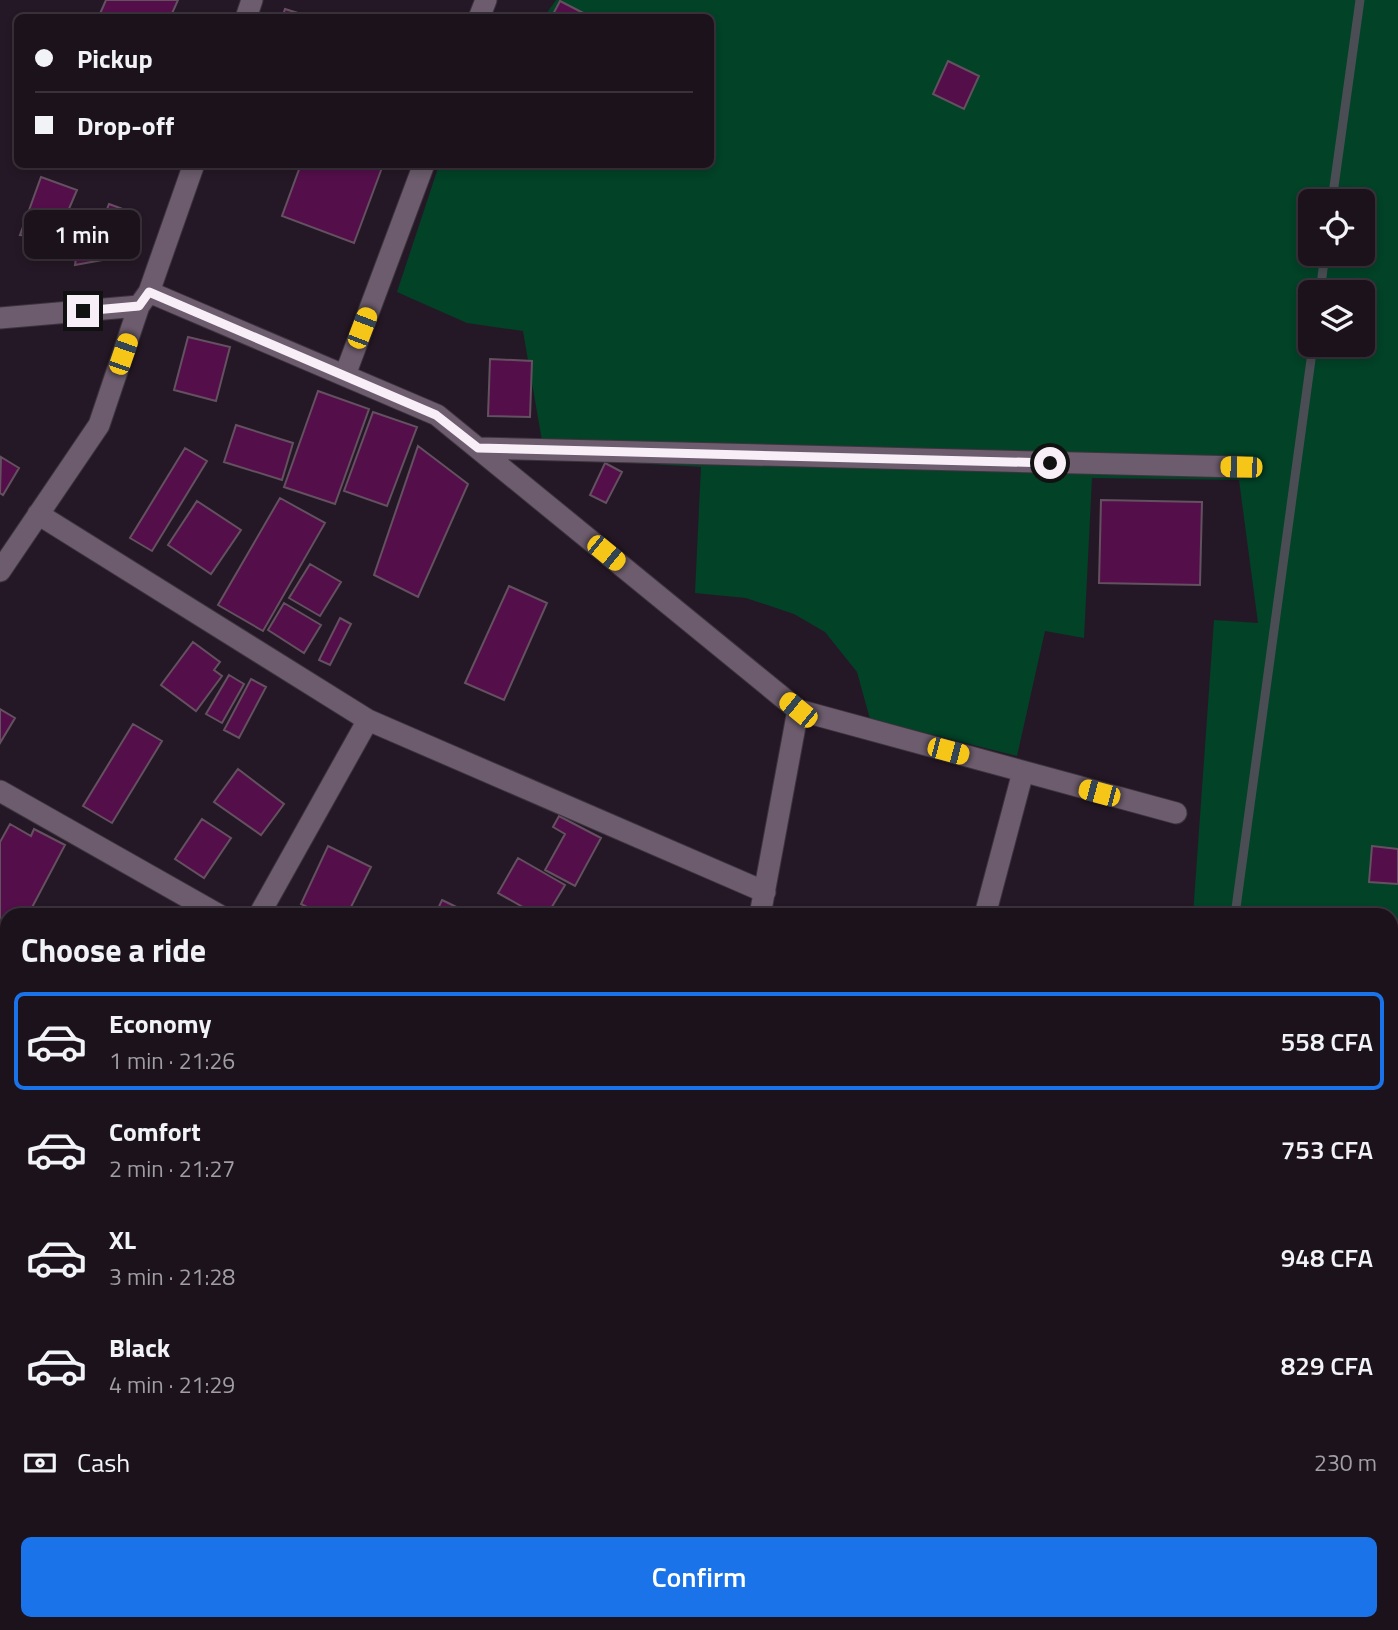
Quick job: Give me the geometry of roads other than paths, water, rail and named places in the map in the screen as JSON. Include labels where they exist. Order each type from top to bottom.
[{"type":"street","points":[[0,571],[99,425],[193,168]]},
{"type":"street","points":[[345,375],[423,168]]},
{"type":"street","points":[[0,318],[144,299],[345,375],[436,415],[798,710],[1176,814]]},
{"type":"street","points":[[478,448],[1241,467]]},
{"type":"street","points":[[38,514],[368,720],[765,892]]},
{"type":"street","points":[[762,908],[798,710]]},
{"type":"street","points":[[263,908],[368,720]]},
{"type":"street","points":[[987,908],[1023,772]]},
{"type":"street","points":[[0,791],[207,908]]},
{"type":"waterway","points":[[1334,189],[1360,0]]},
{"type":"waterway","points":[[1322,280],[1323,266]]},
{"type":"waterway","points":[[1236,908],[1311,357]]}]
